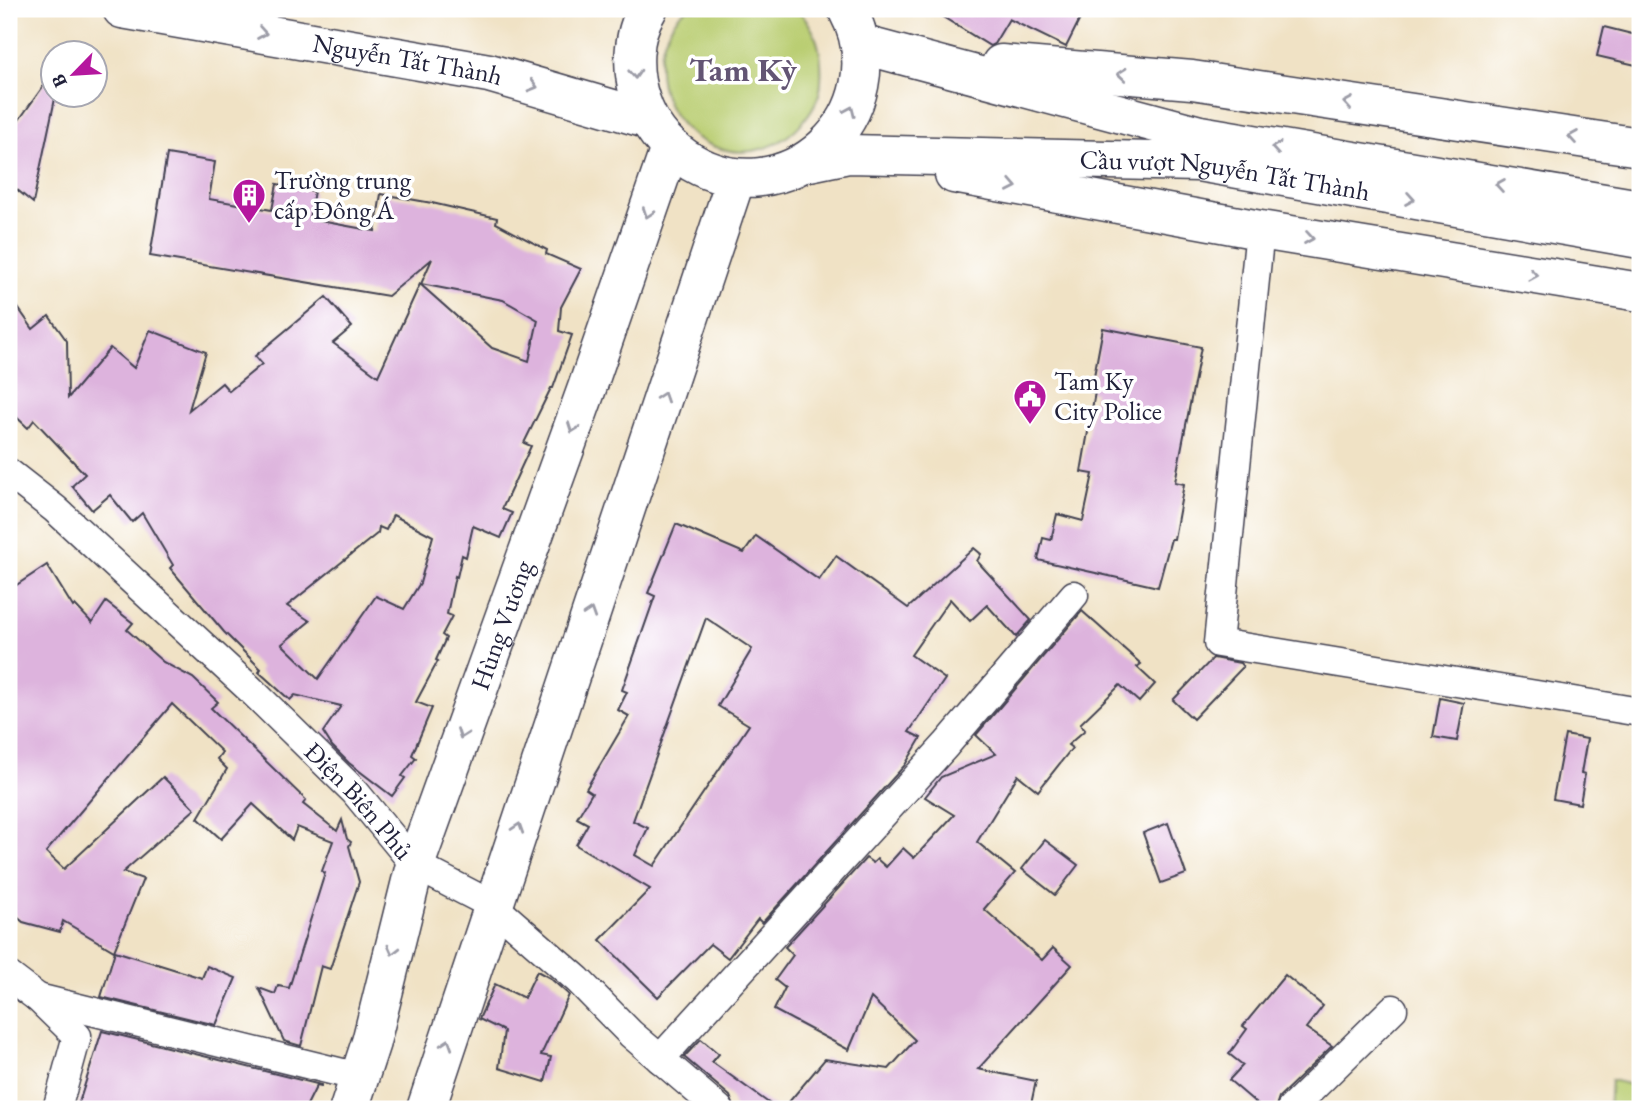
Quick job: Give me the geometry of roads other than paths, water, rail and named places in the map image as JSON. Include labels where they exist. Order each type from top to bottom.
[{"type":"main road","name":"Nguyễn Tất Thành","points":[[122,9],[489,73],[659,134],[701,168],[736,178],[772,176],[805,163]]},
{"type":"main road","points":[[648,9],[634,47],[635,84],[659,134]]},
{"type":"main road","points":[[805,163],[832,141],[851,112],[861,79],[860,44],[847,9]]},
{"type":"main road","name":"Cầu vượt Nguyễn Tất Thành","points":[[860,44],[1199,149],[1640,239]]},
{"type":"main road","points":[[899,55],[1192,80],[1640,147]]},
{"type":"main road","name":"Hùng Vương","points":[[354,1093],[370,1042],[415,865],[587,388],[659,134]]},
{"type":"main road","name":"Cầu vượt Nguyễn Tất Thành","points":[[805,163],[849,153],[1199,149],[1640,209]]},
{"type":"main road","points":[[849,153],[1056,194],[1260,230],[1640,292]]},
{"type":"main road","points":[[426,1109],[736,178]]},
{"type":"street","points":[[1260,230],[1218,643],[1640,712]]},
{"type":"street","name":"Điện Biên Phủ","points":[[9,472],[55,509],[251,690],[355,792],[415,865],[492,905],[578,979],[631,1034],[719,1109]]},
{"type":"street","points":[[660,1059],[946,745],[1074,595]]},
{"type":"street","points":[[9,976],[78,1036],[57,1109]]},
{"type":"street","points":[[37,998],[354,1093]]},
{"type":"street","points":[[1291,1109],[1393,1009]]},
{"type":"place","name":"Trường trung cấp Đông Á","points":[[249,225]]},
{"type":"place","name":"Tam Ky City Police","points":[[1030,426]]},
{"type":"district","name":"Tam Kỳ","points":[[743,69]]}]
